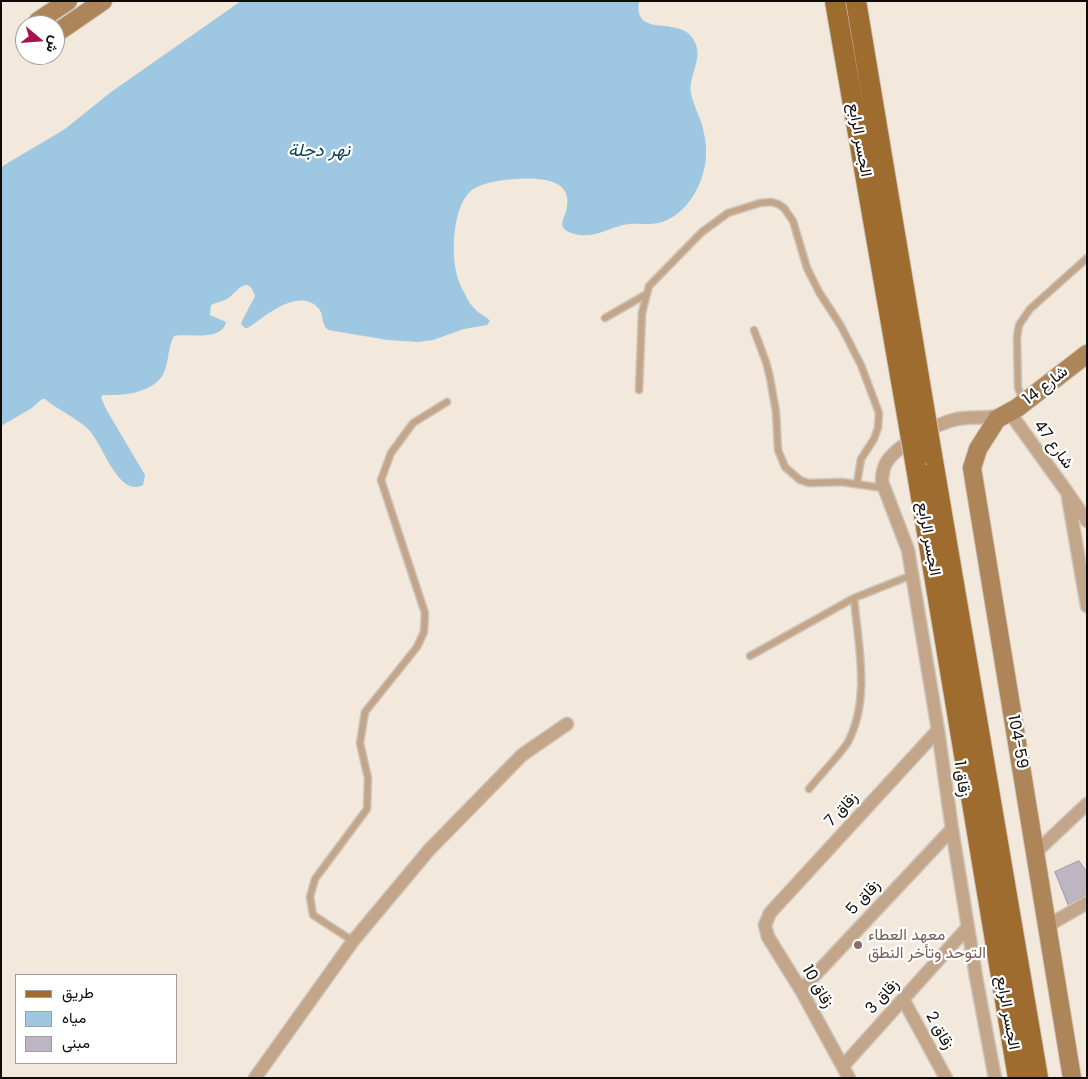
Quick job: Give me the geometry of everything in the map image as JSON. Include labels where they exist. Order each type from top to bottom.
[{"type":"main road","name":"الجسر الرابع","points":[[835,1],[916,467],[1018,1078]]},
{"type":"main road","name":"الجسر الرابع","points":[[856,1],[1038,1078]]},
{"type":"street","points":[[47,15],[68,1]]},
{"type":"street","points":[[65,27],[103,1]]},
{"type":"street","name":"شارع 14","points":[[1006,414],[1024,403],[1087,354]]},
{"type":"street","points":[[883,488],[883,470],[889,459],[910,441],[929,430],[958,419],[1006,414]]},
{"type":"street","name":"شارع 47","points":[[1006,414],[1067,492],[1087,521]]},
{"type":"street","name":"104-59","points":[[1006,414],[993,425],[978,449],[972,463],[972,473],[1072,1078]]},
{"type":"street","name":"زقاق 1","points":[[883,488],[905,538],[938,730],[968,927],[995,1078]]},
{"type":"street","points":[[1067,492],[1087,606]]},
{"type":"street","points":[[255,1078],[353,942],[429,850],[522,755],[567,724]]},
{"type":"street","name":"زقاق 7","points":[[770,913],[938,730]]},
{"type":"street","points":[[1036,852],[1087,804]]},
{"type":"street","name":"زقاق 5","points":[[801,990],[952,829]]},
{"type":"street","points":[[1047,926],[1087,902]]},
{"type":"street","name":"زقاق 10","points":[[770,913],[765,924],[768,937],[801,990],[849,1078]]},
{"type":"street","name":"زقاق 3","points":[[843,1066],[968,927]]},
{"type":"street","name":"زقاق 2","points":[[903,999],[946,1078]]},
{"type":"lane","points":[[639,390],[642,313],[649,286],[702,232],[728,213],[765,202],[778,204],[789,214],[797,228],[802,255],[813,280],[861,365],[879,414],[877,434],[861,459],[857,483]]},
{"type":"lane","points":[[1024,403],[1018,388],[1017,337],[1020,325],[1030,309],[1087,258]]},
{"type":"lane","points":[[605,318],[646,295]]},
{"type":"lane","points":[[754,330],[770,378],[776,412],[778,450],[785,468],[800,480],[809,483],[857,483],[883,488]]},
{"type":"lane","points":[[353,942],[313,915],[310,897],[315,879],[367,809],[368,778],[360,743],[365,712],[417,647],[424,632],[425,613],[381,480],[391,453],[413,423],[447,402]]},
{"type":"lane","points":[[750,656],[854,598],[912,575]]},
{"type":"lane","points":[[809,789],[847,743],[858,716],[862,684],[854,598]]},
{"type":"water","name":"نهر دجلة","points":[[241,1],[639,1],[639,12],[642,19],[649,23],[684,31],[691,36],[695,43],[697,58],[692,78],[691,93],[704,131],[705,166],[692,198],[677,214],[657,223],[623,225],[591,235],[577,235],[564,229],[562,224],[566,212],[567,197],[558,184],[531,178],[514,179],[486,184],[472,190],[466,196],[458,215],[454,236],[454,257],[457,276],[469,301],[476,310],[490,321],[487,325],[464,329],[433,340],[418,342],[388,340],[328,330],[324,325],[319,309],[311,303],[302,301],[283,305],[248,328],[245,328],[241,324],[255,296],[249,286],[241,287],[227,299],[211,305],[210,315],[226,322],[218,332],[203,335],[174,336],[165,370],[155,384],[138,392],[103,395],[101,397],[106,409],[145,475],[143,485],[134,487],[126,484],[118,476],[87,428],[45,399],[42,399],[32,408],[1,426],[1,167],[65,129],[111,92]]},
{"type":"building","points":[[1079,861],[1087,872],[1087,893],[1069,907],[1055,872]]},
{"type":"place","name":"معهد العطاء التوحد وتأخر النطق","points":[[858,945]]}]
